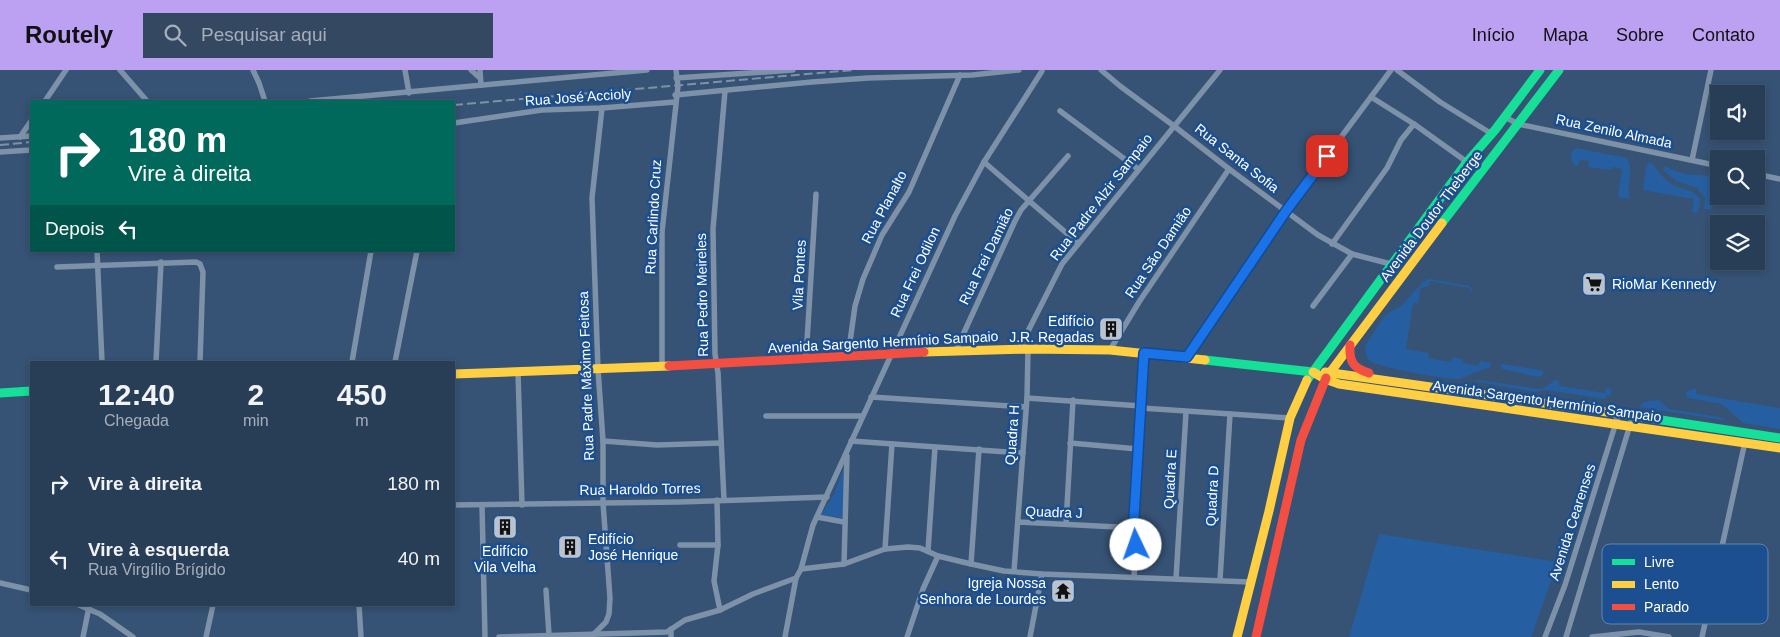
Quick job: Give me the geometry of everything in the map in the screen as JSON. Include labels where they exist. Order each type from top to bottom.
[{"type":"main road","name":"Avenida Doutor Theberge","points":[[1237,637],[1269,512],[1290,418],[1306,382],[1467,162],[1492,134],[1540,70]]},
{"type":"main road","name":"Avenida Doutor Theberge","points":[[1256,637],[1301,440],[1325,380],[1451,210],[1559,70]]},
{"type":"main road","points":[[1438,201],[1442,209],[1451,210]]},
{"type":"main road","points":[[1350,345],[1350,363],[1353,367],[1400,382]]},
{"type":"main road","name":"Avenida Sargento Hermínio Sampaio","points":[[455,374],[716,364],[956,350],[1110,350],[1313,372],[1330,371],[1780,438]]},
{"type":"main road","name":"Avenida Sargento Hermínio Sampaio","points":[[1313,372],[1325,380],[1339,384],[1780,448]]},
{"type":"main road","points":[[0,393],[30,391]]},
{"type":"street","points":[[45,100],[66,70]]},
{"type":"street","points":[[120,70],[146,100]]},
{"type":"street","points":[[253,70],[265,100]]},
{"type":"street","points":[[406,70],[409,93]]},
{"type":"street","points":[[471,70],[480,82]]},
{"type":"street","points":[[480,70],[480,82]]},
{"type":"street","name":"Rua José Accioly","points":[[322,100],[468,88],[480,82],[647,70]]},
{"type":"street","name":"Rua Carlindo Cruz","points":[[662,366],[662,232],[675,95],[678,86],[676,70]]},
{"type":"street","points":[[676,78],[793,70]]},
{"type":"street","points":[[675,95],[812,82],[960,75],[1019,70]]},
{"type":"street","name":"Rua Frei Odilon","points":[[786,637],[796,578],[813,525],[848,451],[862,416],[955,216],[984,162],[1041,70]]},
{"type":"street","name":"Rua Santa Sofia","points":[[1101,70],[1229,169],[1332,244],[1352,254],[1391,264]]},
{"type":"street","name":"Rua Padre Alzir Sampaio","points":[[1018,351],[1062,264],[1220,70]]},
{"type":"street","points":[[1187,357],[1286,211],[1391,70]]},
{"type":"street","points":[[1397,70],[1440,102],[1492,134]]},
{"type":"street","points":[[1692,160],[1711,70]]},
{"type":"street","name":"Rua Planalto","points":[[848,356],[855,306],[863,279],[882,235],[909,192],[960,75]]},
{"type":"street","name":"Rua Pedro Meireles","points":[[720,610],[714,581],[718,545],[721,443],[716,364],[713,229],[725,91]]},
{"type":"street","points":[[1371,97],[1414,124],[1467,162]]},
{"type":"street","name":"Rua José Accioly","points":[[455,123],[542,110],[602,108],[675,102]]},
{"type":"street","name":"Rua Padre Máximo Feitosa","points":[[592,636],[606,622],[609,614],[610,598],[603,503],[603,441],[598,369],[592,198],[602,108]]},
{"type":"street","points":[[1060,111],[1138,169]]},
{"type":"street","name":"Rua Zenilo Almada","points":[[1505,117],[1518,124],[1710,164]]},
{"type":"street","points":[[20,137],[30,122]]},
{"type":"street","points":[[1332,244],[1387,168],[1401,140],[1414,124]]},
{"type":"street","points":[[0,138],[30,136]]},
{"type":"street","points":[[0,152],[30,150]]},
{"type":"street","name":"Rua Frei Damião","points":[[956,350],[1014,221],[1068,156]]},
{"type":"street","points":[[984,162],[1078,244]]},
{"type":"street","name":"Rua São Damião","points":[[1110,350],[1144,294],[1229,169]]},
{"type":"street","points":[[1765,176],[1780,179]]},
{"type":"street","name":"Vila Pontes","points":[[806,358],[816,194]]},
{"type":"street","points":[[97,252],[102,361]]},
{"type":"street","points":[[352,361],[371,252]]},
{"type":"street","points":[[395,361],[417,252]]},
{"type":"street","points":[[1313,306],[1352,254]]},
{"type":"street","points":[[156,361],[161,262]]},
{"type":"street","points":[[57,266],[161,262],[196,262],[200,264],[202,272],[200,361]]},
{"type":"street","name":"Quadra H","points":[[1018,522],[1027,398],[1028,350]]},
{"type":"street","points":[[1134,577],[1137,528],[1134,518],[1144,353]]},
{"type":"street","points":[[518,372],[522,505]]},
{"type":"street","points":[[871,398],[1026,407]]},
{"type":"street","points":[[1027,398],[1073,400],[1186,412],[1290,418]]},
{"type":"street","points":[[1066,524],[1073,400]]},
{"type":"street","name":"Quadra E","points":[[1176,579],[1186,412]]},
{"type":"street","name":"Avenida Cearenses","points":[[1545,637],[1558,608],[1619,413]]},
{"type":"street","name":"Quadra D","points":[[1220,580],[1230,414]]},
{"type":"street","name":"Avenida Cearenses","points":[[1566,637],[1634,415]]},
{"type":"street","points":[[766,416],[862,416]]},
{"type":"street","points":[[603,441],[657,445],[721,443]]},
{"type":"street","points":[[851,441],[1023,453]]},
{"type":"street","points":[[1722,544],[1744,442]]},
{"type":"street","points":[[885,549],[892,444]]},
{"type":"street","points":[[1070,444],[1138,449]]},
{"type":"street","points":[[928,551],[935,446]]},
{"type":"street","points":[[971,564],[979,450]]},
{"type":"street","points":[[844,564],[848,451]]},
{"type":"street","name":"Rua Haroldo Torres","points":[[455,505],[827,497]]},
{"type":"street","points":[[482,505],[485,637]]},
{"type":"street","points":[[817,517],[844,522]]},
{"type":"street","name":"Quadra J","points":[[1014,571],[1018,522],[1137,528]]},
{"type":"street","points":[[680,545],[718,545]]},
{"type":"street","points":[[800,569],[844,564],[885,549],[908,546],[928,551],[938,556],[1004,571],[1250,582]]},
{"type":"street","points":[[907,637],[923,589],[938,556]]},
{"type":"street","points":[[1030,637],[1042,574]]},
{"type":"street","points":[[499,637],[592,636],[663,632],[671,630],[684,620],[720,610],[759,591],[796,578]]},
{"type":"street","points":[[0,583],[30,590]]},
{"type":"street","points":[[546,590],[549,635]]},
{"type":"street","points":[[206,637],[213,606]]},
{"type":"street","points":[[359,606],[361,637]]},
{"type":"street","points":[[83,637],[89,607],[133,637]]},
{"type":"street","points":[[1702,637],[1705,624]]},
{"type":"street","points":[[671,630],[671,637]]},
{"type":"street","points":[[1592,637],[1639,632],[1669,637]]},
{"type":"shaded area","points":[[1576,148],[1627,158],[1630,168],[1630,199],[1618,197],[1622,169],[1612,167],[1611,170],[1588,167],[1589,161],[1580,160],[1578,166],[1576,166],[1571,157],[1572,152]]},
{"type":"shaded area","points":[[1649,162],[1669,182],[1697,195],[1700,199],[1698,213],[1692,212],[1694,199],[1643,190],[1646,167]]},
{"type":"shaded area","points":[[1666,166],[1685,174],[1710,176],[1711,210],[1704,209],[1705,198],[1697,188],[1676,181],[1663,170]]},
{"type":"shaded area","points":[[1429,279],[1470,286],[1472,290],[1470,292],[1470,288],[1430,281],[1429,286],[1422,287],[1418,303],[1413,303],[1406,349],[1429,353],[1428,358],[1451,362],[1452,357],[1463,359],[1462,363],[1478,366],[1480,361],[1491,363],[1490,368],[1462,378],[1451,379],[1398,370],[1370,361],[1366,354],[1365,346],[1385,315],[1402,305],[1423,282]]},
{"type":"shaded area","points":[[1500,365],[1540,370],[1543,372],[1543,375],[1538,377],[1502,369]]},
{"type":"shaded area","points":[[1478,380],[1539,389],[1544,388],[1555,380],[1559,381],[1559,386],[1605,393],[1606,388],[1612,389],[1610,396],[1607,396],[1605,399],[1546,390],[1535,392],[1473,381]]},
{"type":"shaded area","points":[[1696,389],[1696,394],[1780,408],[1780,429],[1743,423],[1722,404],[1688,398],[1687,391]]},
{"type":"shaded area","points":[[1659,400],[1669,409],[1719,417],[1728,421],[1640,407],[1643,402]]},
{"type":"shaded area","points":[[845,465],[842,518],[821,515],[834,494]]},
{"type":"shaded area","points":[[1379,534],[1558,562],[1531,637],[1349,637]]},
{"type":"railway","points":[[455,105],[853,70]]},
{"type":"railway","points":[[0,145],[30,142]]},
{"type":"traffic: fast","points":[[1307,380],[1467,162],[1495,130],[1540,70]]},
{"type":"traffic: fast","points":[[1442,223],[1559,70]]},
{"type":"traffic: fast","points":[[1205,360],[1313,372]]},
{"type":"traffic: fast","points":[[0,393],[30,391]]},
{"type":"traffic: fast","points":[[1635,416],[1780,438]]},
{"type":"traffic: slow","points":[[1326,378],[1442,223]]},
{"type":"traffic: slow","points":[[924,352],[1028,349],[1110,350],[1205,360]]},
{"type":"traffic: slow","points":[[455,374],[669,366]]},
{"type":"traffic: slow","points":[[1313,372],[1339,384],[1780,448]]},
{"type":"traffic: slow","points":[[1325,372],[1635,416]]},
{"type":"traffic: slow","points":[[1237,637],[1290,418],[1307,380]]},
{"type":"traffic: jam","points":[[1350,345],[1350,356],[1353,364],[1369,373]]},
{"type":"traffic: jam","points":[[669,366],[924,352]]},
{"type":"traffic: jam","points":[[1256,637],[1301,440],[1326,378]]},
{"type":"place","name":"RioMar Kennedy","points":[[1594,284]]},
{"type":"place","name":"Edifício J.R. Regadas","points":[[1111,329]]},
{"type":"place","name":"Edifício Vila Velha","points":[[505,527]]},
{"type":"place","name":"Edifício José Henrique","points":[[570,547]]},
{"type":"place","name":"Igreja Nossa Senhora de Lourdes","points":[[1063,591]]},
{"type":"route","points":[[1136,545],[1137,528],[1134,518],[1144,353],[1187,357],[1286,211],[1327,156]]}]
